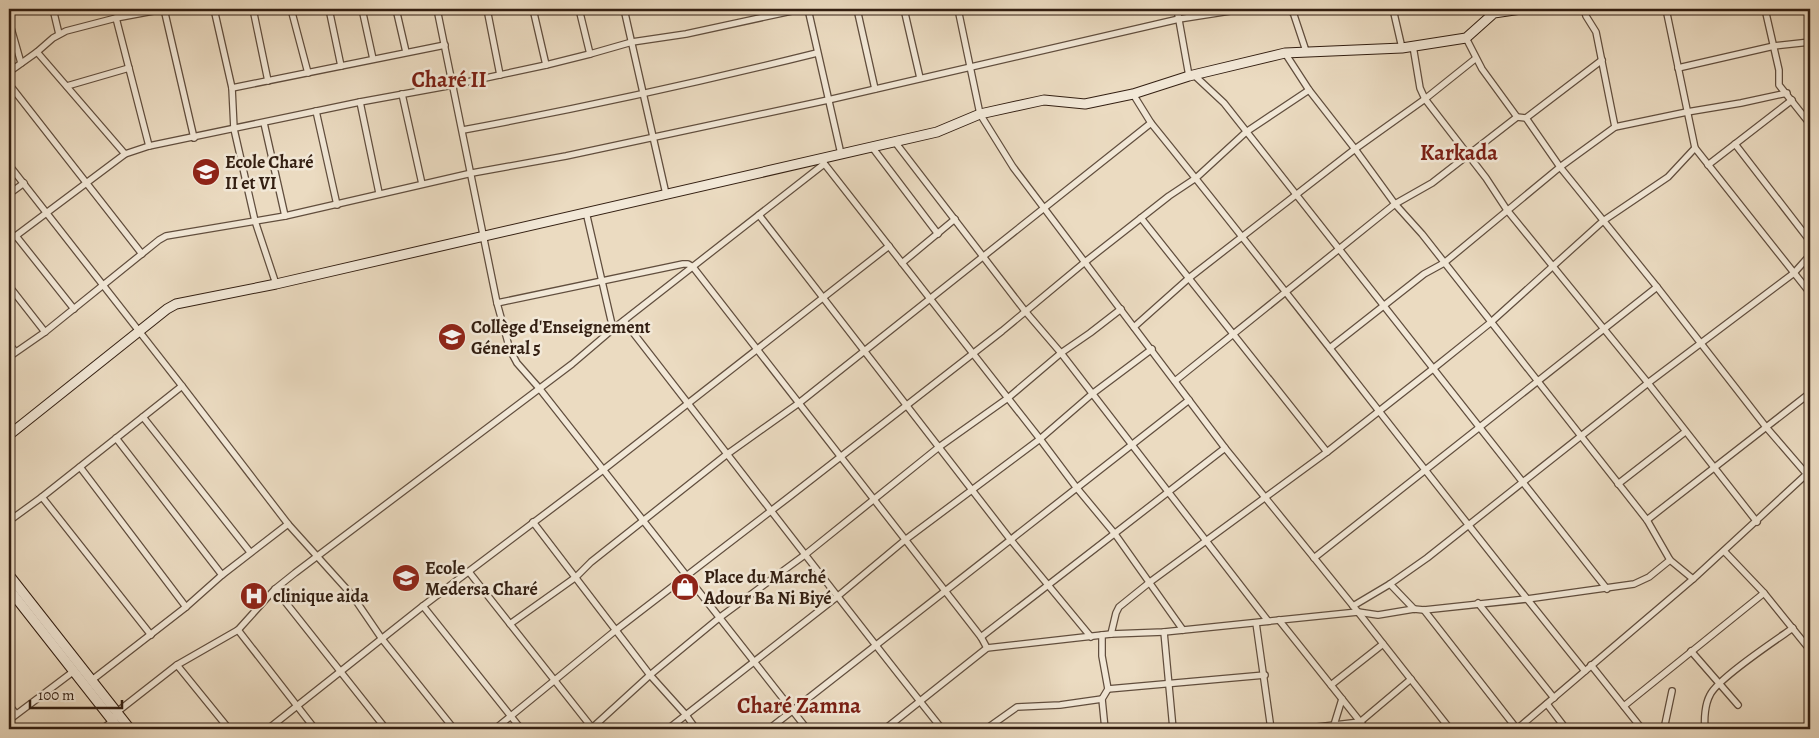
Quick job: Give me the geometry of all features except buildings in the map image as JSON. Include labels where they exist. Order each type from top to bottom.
[{"type":"street","points":[[53,9],[59,34]]},
{"type":"street","points":[[9,72],[59,34],[66,31],[116,18],[164,9],[194,138]]},
{"type":"street","points":[[214,9],[232,88],[234,129],[255,221],[276,284]]},
{"type":"street","points":[[253,9],[268,80]]},
{"type":"street","points":[[291,9],[308,73]]},
{"type":"street","points":[[329,9],[341,66]]},
{"type":"street","points":[[362,9],[373,59]]},
{"type":"street","points":[[396,9],[406,52]]},
{"type":"street","points":[[437,9],[485,236],[497,303],[512,357],[539,388],[807,729]]},
{"type":"street","points":[[487,9],[500,75]]},
{"type":"street","points":[[533,9],[546,65]]},
{"type":"street","points":[[579,9],[590,54]]},
{"type":"street","points":[[624,9],[666,194]]},
{"type":"street","points":[[9,241],[125,154],[149,146],[360,102],[453,85],[546,65],[632,42],[686,34],[801,9]]},
{"type":"street","points":[[808,9],[840,154]]},
{"type":"street","points":[[857,9],[875,89]]},
{"type":"street","points":[[904,9],[920,78]]},
{"type":"street","points":[[958,9],[972,68],[980,114],[1014,167],[1225,448],[1450,729]]},
{"type":"street","points":[[1177,9],[1192,76],[1224,104],[1607,588]]},
{"type":"street","points":[[9,357],[14,351],[45,332],[166,236],[286,216],[337,205],[379,193],[653,138],[972,68],[1179,20],[1243,9]]},
{"type":"street","points":[[1303,9],[1292,10],[1306,51]]},
{"type":"street","points":[[1393,9],[1402,48]]},
{"type":"street","points":[[9,435],[167,309],[176,304],[276,284],[586,212],[822,161],[840,154],[937,132],[980,114],[1044,100],[1085,104],[1133,94],[1192,76],[1285,53],[1402,48],[1466,38],[1494,11],[1521,9]]},
{"type":"street","points":[[1584,9],[1596,32],[1615,127]]},
{"type":"street","points":[[1666,9],[1694,148],[1810,293]]},
{"type":"street","points":[[1765,9],[1774,46],[1779,85],[1810,124]]},
{"type":"street","points":[[116,18],[149,146]]},
{"type":"street","points":[[9,22],[21,63]]},
{"type":"street","points":[[1466,38],[1476,59],[1517,117]]},
{"type":"street","points":[[1678,68],[1774,46],[1810,42]]},
{"type":"street","points":[[232,88],[445,45]]},
{"type":"street","points":[[1413,46],[1420,88],[1425,99],[1486,178],[1507,210],[1604,328],[1757,522]]},
{"type":"street","points":[[37,52],[125,154]]},
{"type":"street","points":[[463,130],[734,74],[817,53]]},
{"type":"street","points":[[1285,53],[1309,90],[1355,148],[1395,204],[1444,263],[1647,520],[1670,560],[1693,579]]},
{"type":"street","points":[[1134,327],[1190,278],[1355,148],[1425,99],[1476,59]]},
{"type":"street","points":[[1175,381],[1395,204],[1432,183],[1517,117],[1526,118],[1602,60]]},
{"type":"street","points":[[66,86],[129,68]]},
{"type":"street","points":[[9,84],[142,254]]},
{"type":"street","points":[[494,729],[512,717],[616,630],[906,406],[1169,196],[1196,178],[1246,132],[1309,90]]},
{"type":"street","points":[[402,94],[422,184]]},
{"type":"street","points":[[1133,94],[1152,124],[1287,291],[1585,671]]},
{"type":"street","points":[[1330,348],[1424,274],[1444,263],[1560,167],[1615,127],[1787,94]]},
{"type":"street","points":[[1708,165],[1792,100]]},
{"type":"street","points":[[360,102],[379,193]]},
{"type":"street","points":[[316,111],[337,205]]},
{"type":"street","points":[[1424,610],[1517,729],[1693,579],[1809,474],[1766,427],[1560,167],[1526,118]]},
{"type":"street","points":[[264,123],[286,216]]},
{"type":"street","points":[[510,624],[576,577],[591,562],[726,455],[799,403],[931,300],[1043,208],[1152,124]]},
{"type":"street","points":[[895,142],[1268,621]]},
{"type":"street","points":[[1735,144],[1810,241]]},
{"type":"street","points":[[872,147],[938,234]]},
{"type":"street","points":[[1111,634],[1119,607],[1150,582],[1327,452],[1434,368],[1490,323],[1603,221],[1668,177],[1694,148]]},
{"type":"street","points":[[102,729],[113,722],[117,712],[177,665],[238,630],[275,589],[539,388],[759,215],[822,161]]},
{"type":"street","points":[[822,161],[1040,439],[1076,488],[1115,534],[1182,630]]},
{"type":"street","points":[[9,165],[288,524],[352,595],[382,640],[454,729]]},
{"type":"street","points":[[9,194],[24,183]]},
{"type":"street","points":[[586,212],[613,329]]},
{"type":"street","points":[[759,215],[1046,585],[1090,637]]},
{"type":"street","points":[[1142,218],[1327,452]]},
{"type":"street","points":[[902,263],[956,220]]},
{"type":"street","points":[[16,236],[74,309]]},
{"type":"street","points":[[268,729],[423,606],[603,470],[889,246]]},
{"type":"street","points":[[1353,606],[1390,584],[1470,525],[1648,383],[1794,273],[1810,255]]},
{"type":"street","points":[[497,303],[686,263],[693,267],[981,637],[987,648]]},
{"type":"street","points":[[9,286],[45,332]]},
{"type":"street","points":[[1314,558],[1656,287]]},
{"type":"street","points":[[469,572],[593,728],[650,674],[718,618],[806,554],[939,447],[1008,398],[1061,353],[1121,309]]},
{"type":"street","points":[[624,321],[726,455],[806,554],[942,729]]},
{"type":"street","points":[[9,344],[14,351]]},
{"type":"street","points":[[668,729],[838,596],[905,540],[1040,439],[1092,394],[1152,349]]},
{"type":"street","points":[[9,521],[182,386]]},
{"type":"street","points":[[1647,520],[1810,393]]},
{"type":"street","points":[[769,729],[1188,400]]},
{"type":"street","points":[[143,416],[250,552]]},
{"type":"street","points":[[1618,484],[1685,432]]},
{"type":"street","points":[[116,438],[222,575]]},
{"type":"street","points":[[981,637],[1225,448]]},
{"type":"street","points":[[80,466],[186,607]]},
{"type":"street","points":[[42,497],[151,634]]},
{"type":"street","points":[[533,522],[650,674],[696,729]]},
{"type":"street","points":[[92,680],[186,607],[250,552],[288,524]]},
{"type":"street","points":[[1724,551],[1764,593],[1810,650]]},
{"type":"street","points":[[884,729],[987,648],[1111,634],[1164,632],[1358,612],[1378,614],[1527,599],[1634,584],[1649,577],[1670,560]]},
{"type":"street","points":[[9,575],[130,729]]},
{"type":"street","points":[[1390,584],[1414,609]]},
{"type":"street","points":[[275,589],[386,729]]},
{"type":"street","points":[[9,591],[119,729]]},
{"type":"street","points":[[1624,706],[1764,593]]},
{"type":"street","points":[[1478,603],[1554,698]]},
{"type":"street","points":[[423,606],[521,729]]},
{"type":"street","points":[[1279,620],[1366,729]]},
{"type":"street","points":[[1256,623],[1265,675],[1271,729]]},
{"type":"street","points":[[1705,729],[1704,722],[1710,694],[1720,683],[1793,628]]},
{"type":"street","points":[[238,630],[315,729]]},
{"type":"street","points":[[1164,632],[1174,729]]},
{"type":"street","points":[[1102,635],[1102,656],[1108,689],[1102,699],[1105,729]]},
{"type":"street","points":[[1331,685],[1383,644]]},
{"type":"street","points":[[1691,651],[1738,705]]},
{"type":"street","points":[[177,665],[229,729]]},
{"type":"street","points":[[1591,665],[1642,729]]},
{"type":"street","points":[[9,720],[74,671]]},
{"type":"street","points":[[1108,689],[1265,675]]},
{"type":"street","points":[[1300,729],[1334,727],[1360,722],[1411,679]]},
{"type":"street","points":[[1664,729],[1672,691]]},
{"type":"street","points":[[986,729],[1017,707],[1060,705],[1102,699]]},
{"type":"street","points":[[1334,727],[1342,699]]},
{"type":"street","points":[[1547,704],[1566,729]]},
{"type":"street","points":[[9,705],[16,714]]},
{"type":"place","name":"Ecole Charé II et VI","points":[[206,172]]},
{"type":"place","name":"Collège d'Enseignement Géneral 5","points":[[452,337]]},
{"type":"place","name":"Ecole Medersa Charé","points":[[406,578]]},
{"type":"place","name":"Place du Marché Adour Ba Ni Biyé","points":[[685,587]]},
{"type":"place","name":"clinique aida","points":[[254,596]]},
{"type":"district","name":"Charé II","points":[[449,79]]},
{"type":"district","name":"Karkada","points":[[1459,152]]},
{"type":"district","name":"Charé Zamna","points":[[799,705]]}]
